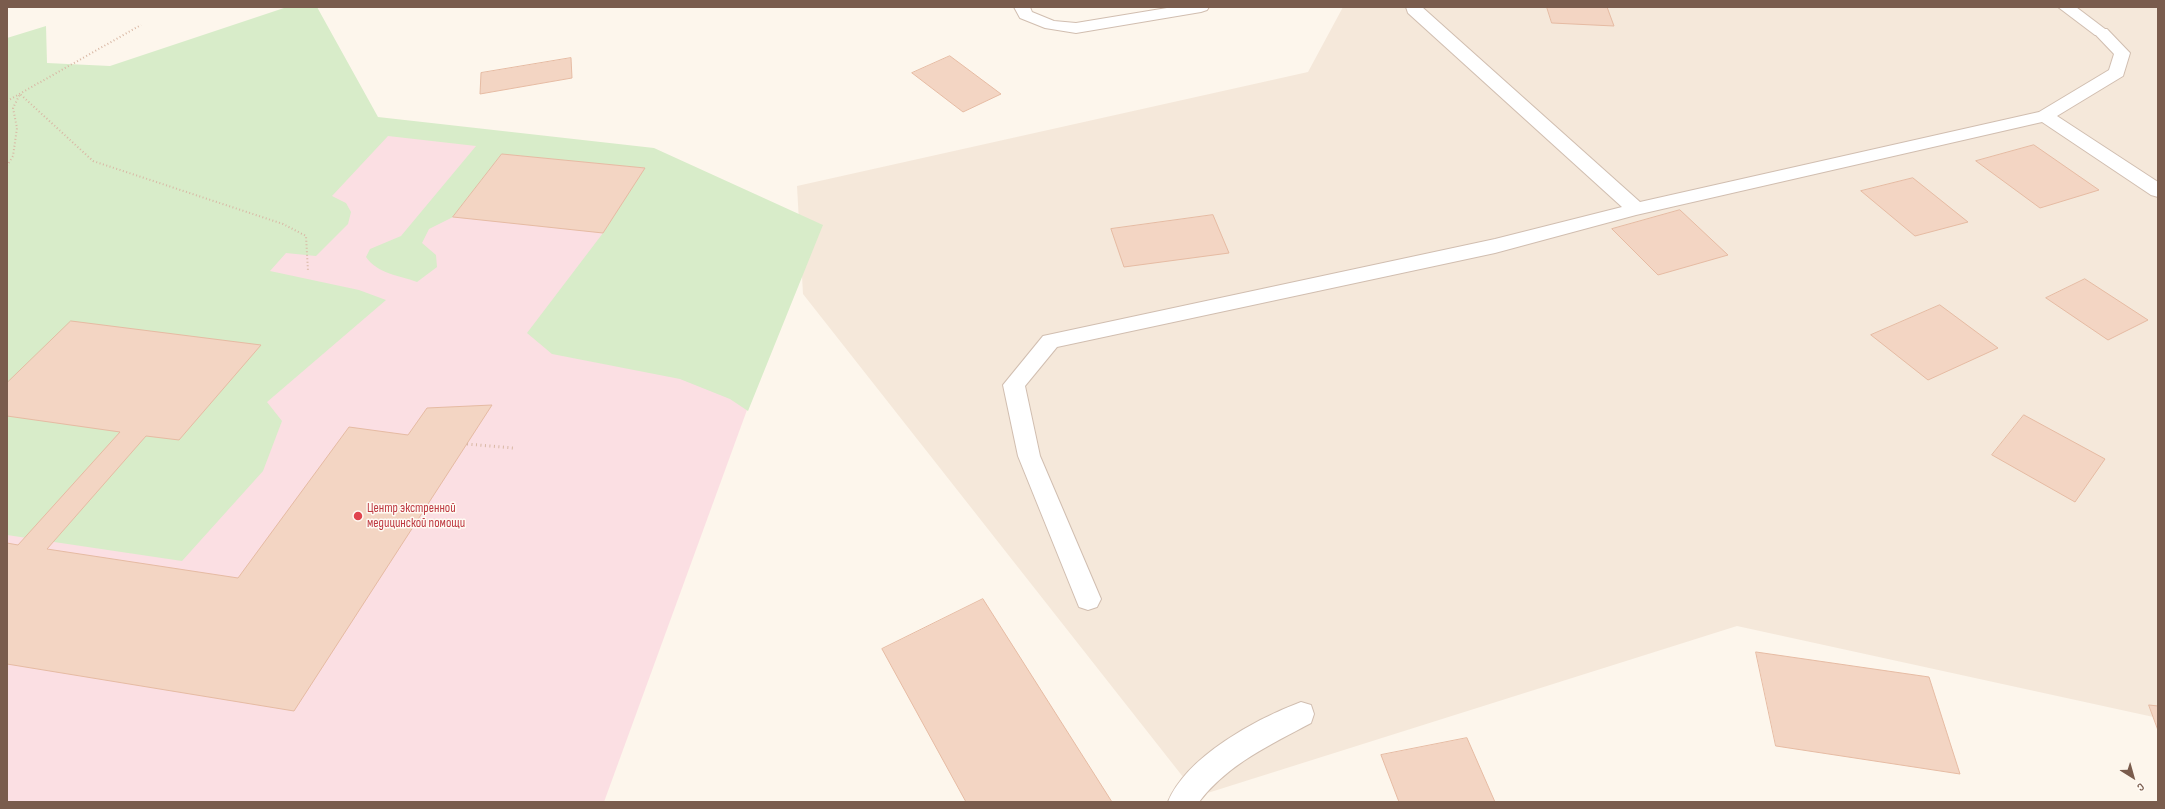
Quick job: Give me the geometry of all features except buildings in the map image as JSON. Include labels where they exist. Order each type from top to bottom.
[{"type":"street","points":[[1022,7],[1026,15],[1051,25],[1076,28],[1201,7]]},
{"type":"street","points":[[1414,7],[1414,10],[1636,209]]},
{"type":"street","points":[[1088,599],[1029,456],[1014,385],[1050,341],[1495,246],[1636,209],[2045,116],[2117,72],[2122,53],[2101,32],[2066,7]]},
{"type":"street","points":[[2045,116],[2158,191]]},
{"type":"street","points":[[1182,802],[1202,776],[1237,748],[1300,714]]},
{"type":"path","points":[[7,101],[141,25]]},
{"type":"path","points":[[7,166],[14,156],[17,128],[14,108],[20,94]]},
{"type":"path","points":[[20,94],[93,161],[283,224],[306,236],[308,271]]},
{"type":"path","points":[[467,444],[513,448]]},
{"type":"shaded area","points":[[1343,7],[2158,7],[2158,718],[1737,626],[1198,796],[803,294],[797,186],[1308,72]]},
{"type":"shaded area","name":"Центр экстренной медицинской помощи","points":[[7,93],[650,153],[813,229],[604,802],[7,802]]},
{"type":"green space","points":[[287,7],[317,7],[378,117],[654,148],[823,225],[748,411],[730,399],[680,379],[552,354],[527,333],[603,233],[644,168],[502,154],[453,217],[429,229],[422,243],[436,255],[437,267],[417,282],[382,271],[371,263],[366,257],[370,249],[401,236],[476,146],[388,136],[332,196],[346,203],[351,212],[348,224],[316,256],[286,253],[270,271],[359,290],[386,300],[267,402],[282,421],[263,471],[182,561],[7,535],[7,38],[46,26],[47,63],[110,66]]},
{"type":"place","name":"Центр экстренной медицинской помощи","points":[[358,516]]}]
